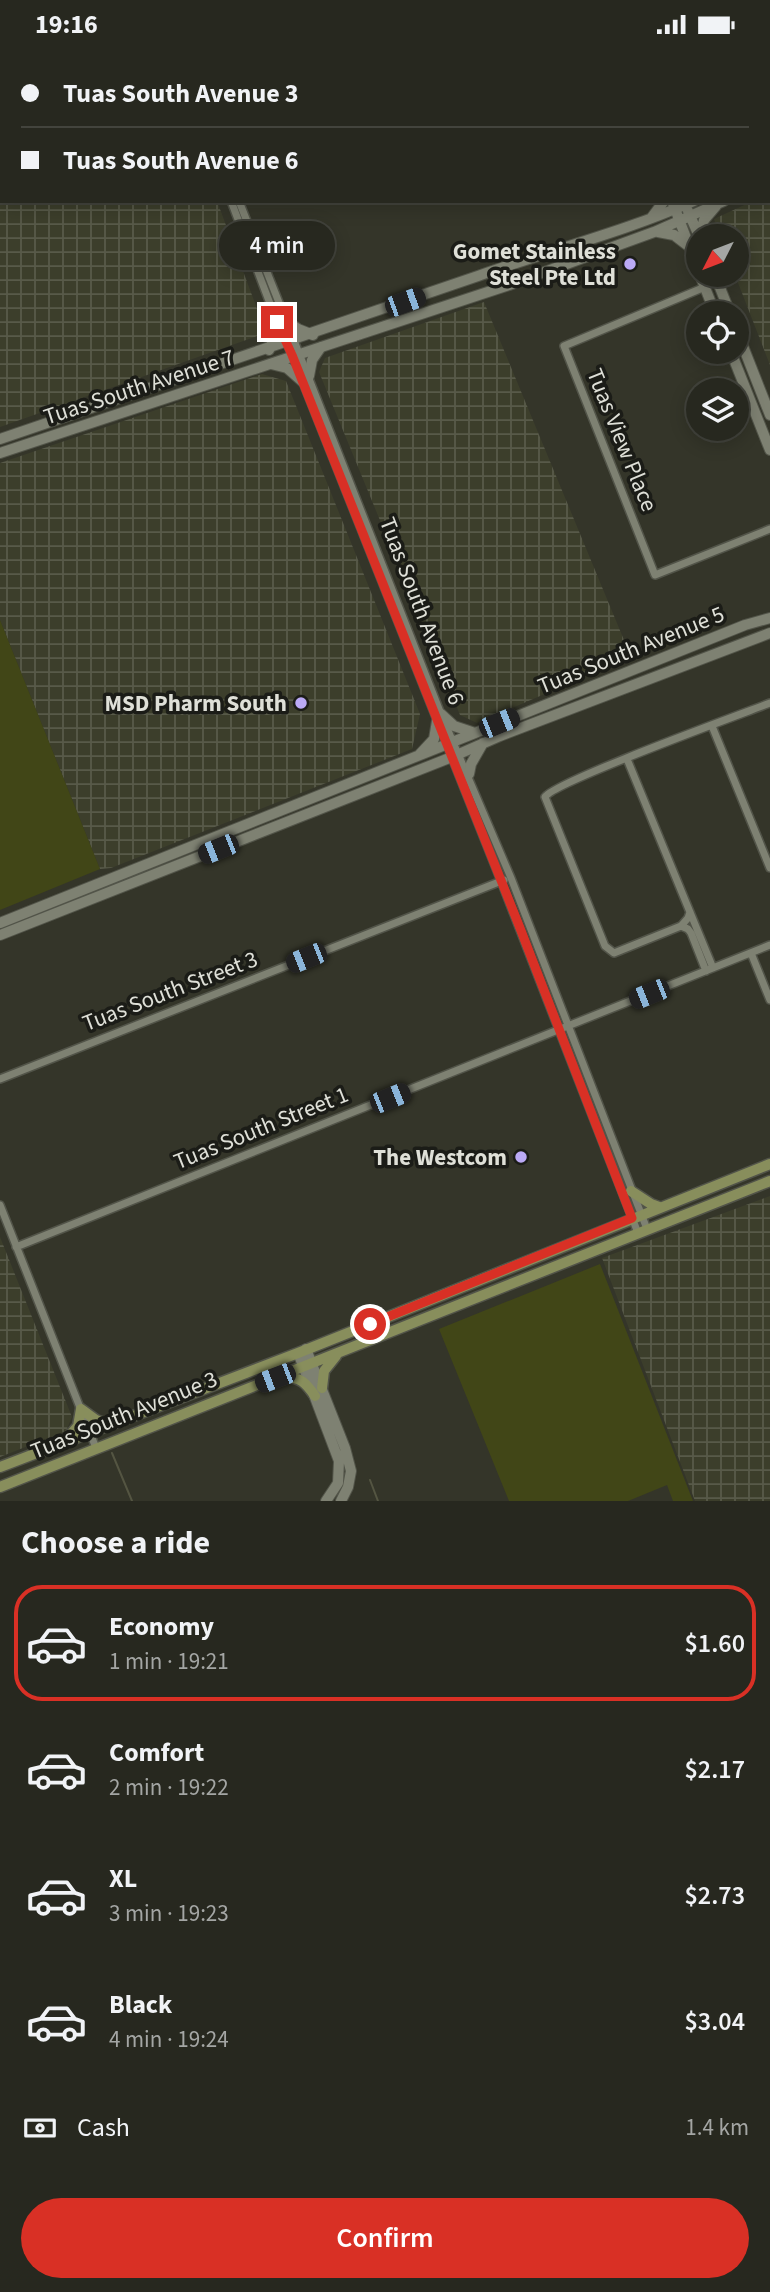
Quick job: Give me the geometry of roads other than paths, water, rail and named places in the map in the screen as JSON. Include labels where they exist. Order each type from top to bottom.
[{"type":"main road","name":"Tuas South Avenue 3","points":[[0,1467],[302,1351],[770,1164]]},
{"type":"main road","name":"Tuas South Avenue 3","points":[[0,1487],[770,1181]]},
{"type":"main road","points":[[631,1191],[659,1207]]},
{"type":"main road","points":[[275,1378],[298,1378],[318,1392],[324,1371],[340,1352]]},
{"type":"main road","points":[[64,1441],[78,1426],[81,1409],[94,1419],[109,1425]]},
{"type":"street","name":"Tuas South Avenue 6","points":[[231,203],[306,379],[455,755],[559,1030],[642,1231]]},
{"type":"street","name":"Tuas South Avenue 6","points":[[240,203],[281,321]]},
{"type":"street","points":[[650,221],[663,203]]},
{"type":"street","points":[[688,203],[695,224]]},
{"type":"street","name":"Tuas South Avenue 7","points":[[0,439],[290,343],[550,251],[621,231],[650,221],[673,205],[688,203]]},
{"type":"street","points":[[703,224],[720,203]]},
{"type":"street","name":"Tuas South Avenue 7","points":[[0,453],[509,285],[654,232],[720,203]]},
{"type":"street","points":[[673,205],[686,237]]},
{"type":"street","points":[[654,232],[667,232],[686,245]]},
{"type":"street","points":[[705,287],[710,301]]},
{"type":"street","name":"Tuas View Place","points":[[705,287],[564,345],[655,575],[770,529]]},
{"type":"street","points":[[269,350],[281,321],[313,335]]},
{"type":"street","points":[[268,364],[287,368],[306,379],[312,360],[321,346]]},
{"type":"street","points":[[749,362],[770,415]]},
{"type":"street","points":[[736,364],[770,450]]},
{"type":"street","name":"Tuas South Avenue 5","points":[[0,923],[745,625],[770,618]]},
{"type":"street","name":"Tuas South Avenue 5","points":[[0,935],[770,633]]},
{"type":"street","points":[[690,912],[681,926],[614,953],[609,950],[545,803],[545,797],[550,791],[770,703]]},
{"type":"street","points":[[418,757],[434,739],[439,717],[454,726],[475,733]]},
{"type":"street","points":[[712,726],[770,868]]},
{"type":"street","points":[[469,774],[471,764],[484,743]]},
{"type":"street","name":"Tuas South Avenue 6","points":[[455,755],[469,774],[510,877],[631,1191],[636,1216]]},
{"type":"street","points":[[627,759],[690,912],[709,969]]},
{"type":"street","name":"Tuas South Street 3","points":[[0,1079],[510,877]]},
{"type":"street","points":[[681,926],[691,933],[709,969]]},
{"type":"street","name":"Tuas South Street 1","points":[[16,1247],[770,945]]},
{"type":"street","points":[[753,952],[770,988]]},
{"type":"street","points":[[753,952],[770,1000]]},
{"type":"street","points":[[0,1205],[96,1448]]},
{"type":"street","points":[[302,1351],[339,1461],[338,1483],[326,1501]]},
{"type":"street","points":[[318,1392],[345,1448],[351,1471],[348,1487],[341,1501]]},
{"type":"waterway","points":[[112,1453],[132,1501]]},
{"type":"waterway","points":[[370,1480],[378,1501]]},
{"type":"place","name":"Gomet Stainless Steel Pte Ltd","points":[[630,264]]},
{"type":"place","name":"MSD Pharm South","points":[[301,703]]},
{"type":"place","name":"The Westcom","points":[[521,1157]]}]
